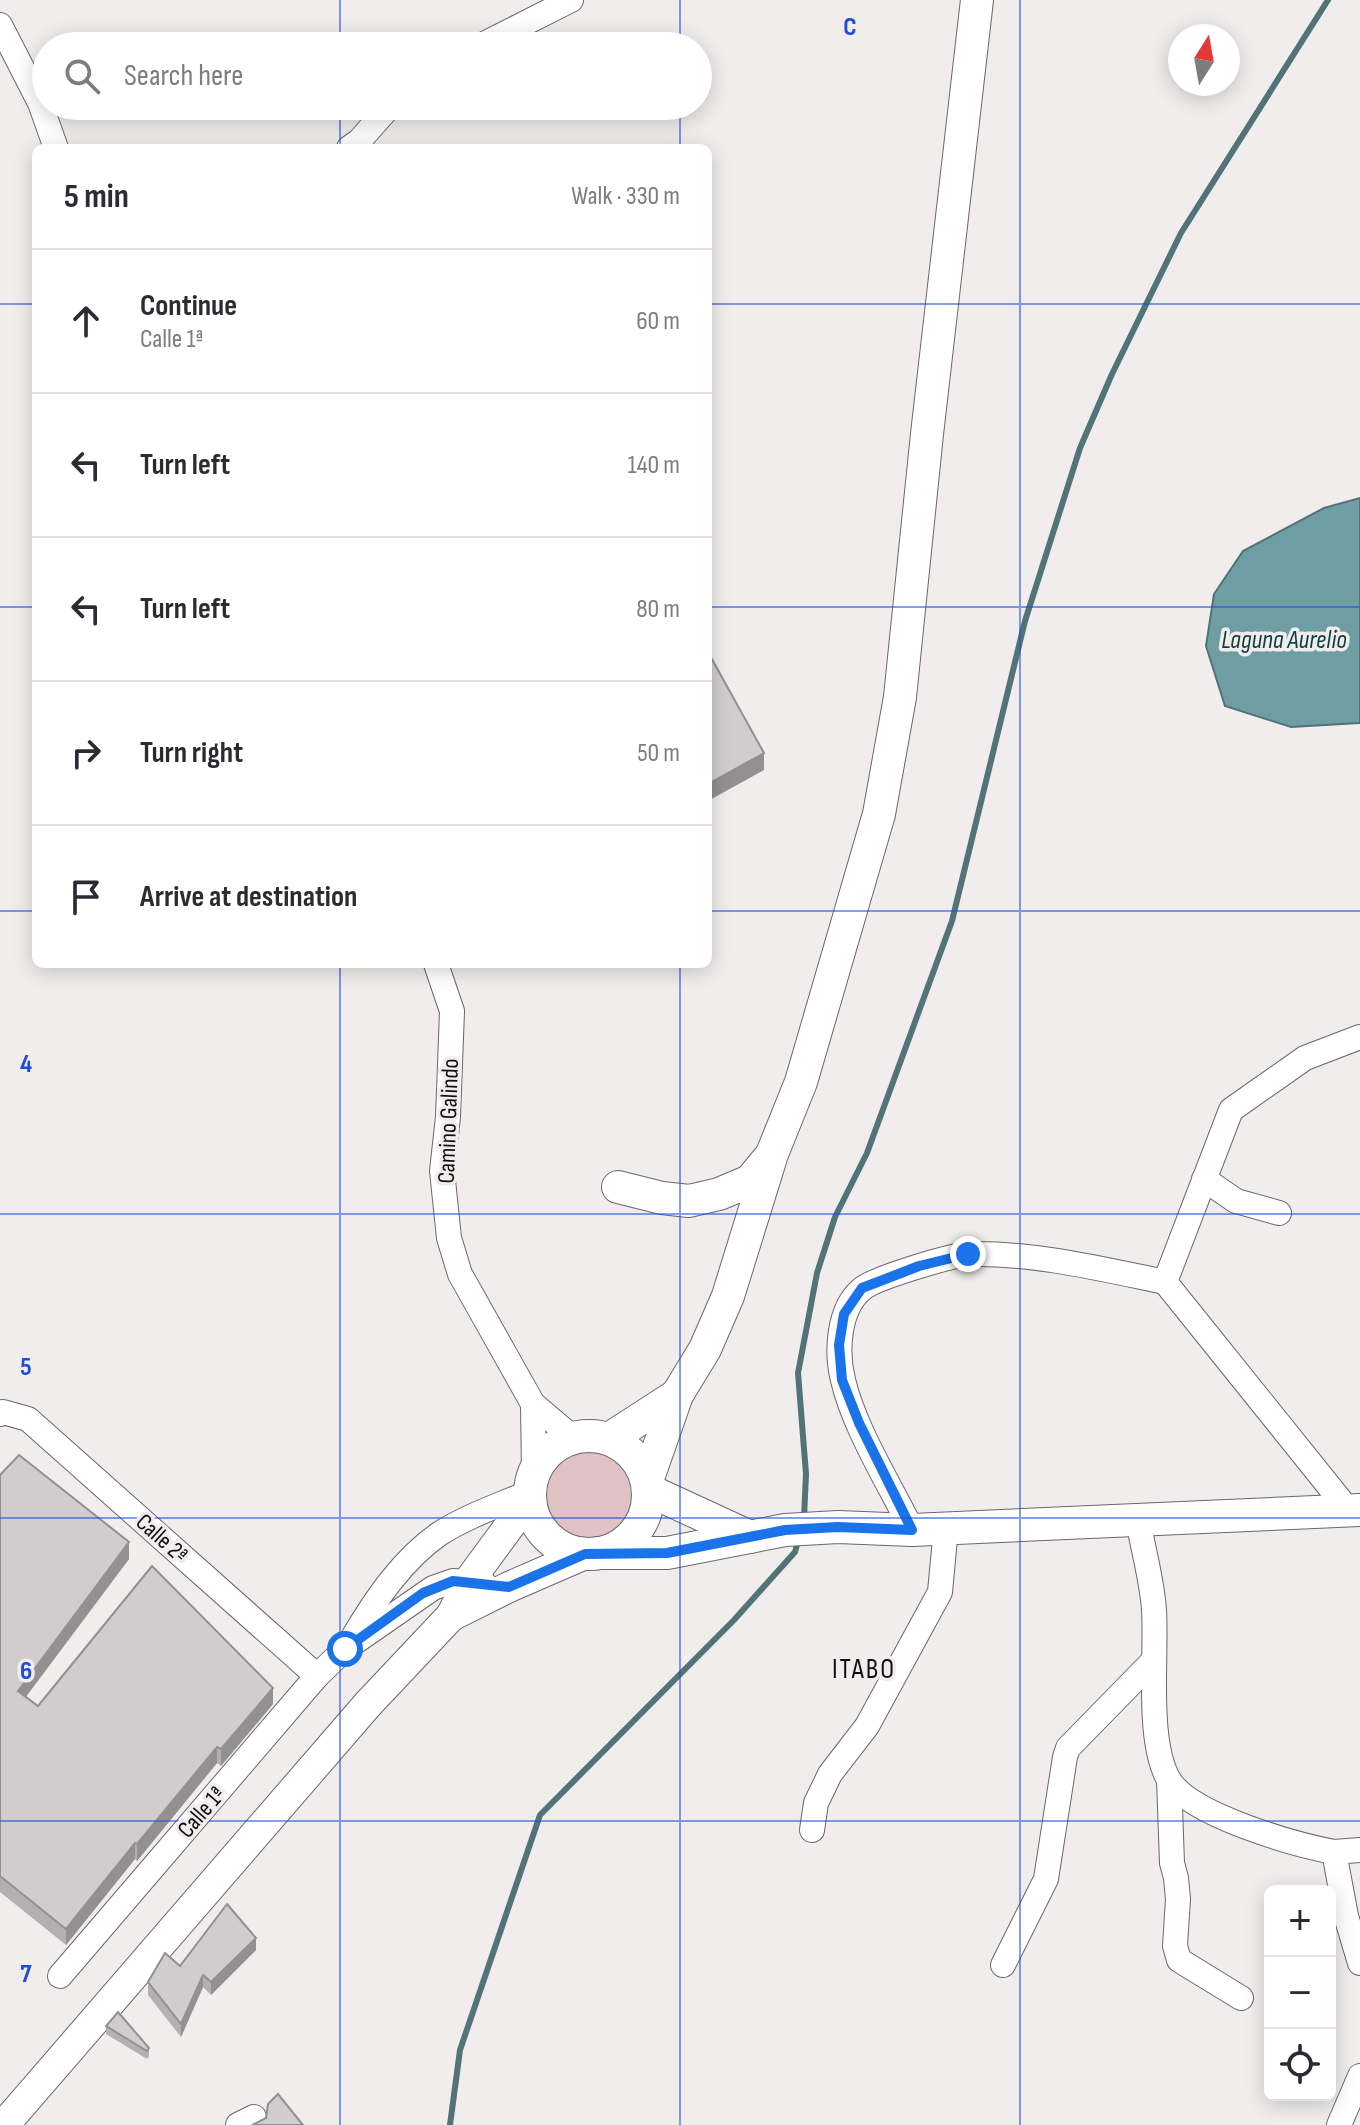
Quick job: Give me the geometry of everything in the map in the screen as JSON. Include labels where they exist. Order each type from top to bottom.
[{"type":"main road","points":[[592,1553],[620,1545],[636,1531],[646,1511],[648,1485],[677,1395],[720,1318],[772,1154],[801,1082],[879,814],[900,697],[977,0]]},
{"type":"main road","points":[[618,1187],[689,1201],[719,1194],[750,1181],[772,1154]]},
{"type":"main road","points":[[609,1439],[677,1395]]},
{"type":"main road","points":[[750,1537],[648,1485],[639,1463],[626,1449],[609,1439],[573,1438],[551,1450],[532,1489],[535,1518],[543,1532],[562,1546],[592,1553],[667,1553],[750,1537],[785,1530],[838,1527],[912,1530],[1354,1511]]},
{"type":"street","points":[[508,32],[571,0]]},
{"type":"street","points":[[0,25],[32,87]]},
{"type":"street","points":[[46,120],[55,144]]},
{"type":"street","points":[[355,144],[378,120]]},
{"type":"street","name":"Camino Galindo","points":[[437,968],[452,1011],[448,1117],[442,1171],[449,1238],[460,1274],[533,1404],[573,1438]]},
{"type":"street","points":[[1165,1282],[1231,1110],[1305,1058],[1360,1037]]},
{"type":"street","points":[[1204,1179],[1236,1201],[1279,1213]]},
{"type":"street","points":[[912,1530],[859,1423],[842,1380],[839,1345],[844,1314],[862,1288],[919,1266],[968,1254],[1017,1256],[1165,1282],[1354,1511]]},
{"type":"street","name":"Camino Galindo","points":[[532,1489],[533,1404]]},
{"type":"street","name":"Calle 2ª","points":[[0,1414],[3,1412],[28,1419],[317,1676]]},
{"type":"street","points":[[4,2125],[368,1704],[451,1616],[469,1581],[519,1513],[532,1489]]},
{"type":"street","name":"Calle 1ª","points":[[345,1649],[375,1600],[420,1550],[440,1533],[532,1489]]},
{"type":"street","points":[[1138,1520],[1154,1609],[1156,1727],[1162,1762],[1169,1780],[1172,1863],[1178,1899],[1175,1946],[1179,1960],[1241,1998]]},
{"type":"street","points":[[812,1830],[816,1803],[830,1774],[867,1726],[940,1592],[946,1528]]},
{"type":"street","points":[[451,1616],[509,1587],[592,1553]]},
{"type":"street","name":"Calle 1ª","points":[[60,1976],[317,1676],[345,1649],[433,1588],[453,1581],[509,1587]]},
{"type":"street","points":[[1003,1965],[1046,1879],[1068,1748],[1154,1660]]},
{"type":"street","points":[[1169,1780],[1186,1799],[1226,1818],[1307,1846],[1334,1852],[1360,1850]]},
{"type":"street","points":[[1334,1852],[1346,1916],[1360,1963]]},
{"type":"street","points":[[1339,2125],[1360,2076]]},
{"type":"shaded area","points":[[589,1444],[618,1452],[632,1466],[640,1495],[632,1524],[618,1538],[589,1546],[560,1538],[546,1524],[538,1495],[546,1466],[560,1452]]},
{"type":"water","name":"Laguna Aurelio","points":[[1360,498],[1360,723],[1291,727],[1225,706],[1206,646],[1214,594],[1243,551],[1324,508]]},
{"type":"building","points":[[712,659],[764,753],[712,782]]},
{"type":"building","points":[[19,1455],[129,1542],[18,1691],[38,1706],[152,1566],[273,1688],[221,1749],[217,1747],[66,1929],[0,1876],[0,1475]]},
{"type":"building","points":[[227,1904],[256,1938],[211,1982],[203,1975],[181,2024],[148,1982],[165,1953],[180,1966]]},
{"type":"building","points":[[118,2012],[149,2048],[147,2051],[106,2026]]},
{"type":"building","points":[[278,2094],[303,2125],[252,2125],[266,2118],[268,2104]]},
{"type":"waterway","points":[[804,1518],[806,1474],[798,1373],[817,1273],[835,1217],[867,1153],[952,921],[1025,621],[1080,448],[1112,374],[1181,233],[1328,0]]},
{"type":"waterway","points":[[450,2125],[460,2050],[540,1815],[734,1620],[795,1552],[798,1541]]},
{"type":"district","name":"ITABO","points":[[864,1668]]},
{"type":"route","points":[[345,1649],[423,1593],[453,1581],[509,1587],[585,1554],[667,1553],[785,1530],[838,1527],[912,1530],[859,1423],[842,1380],[839,1345],[844,1314],[862,1288],[919,1266],[968,1254]]}]
